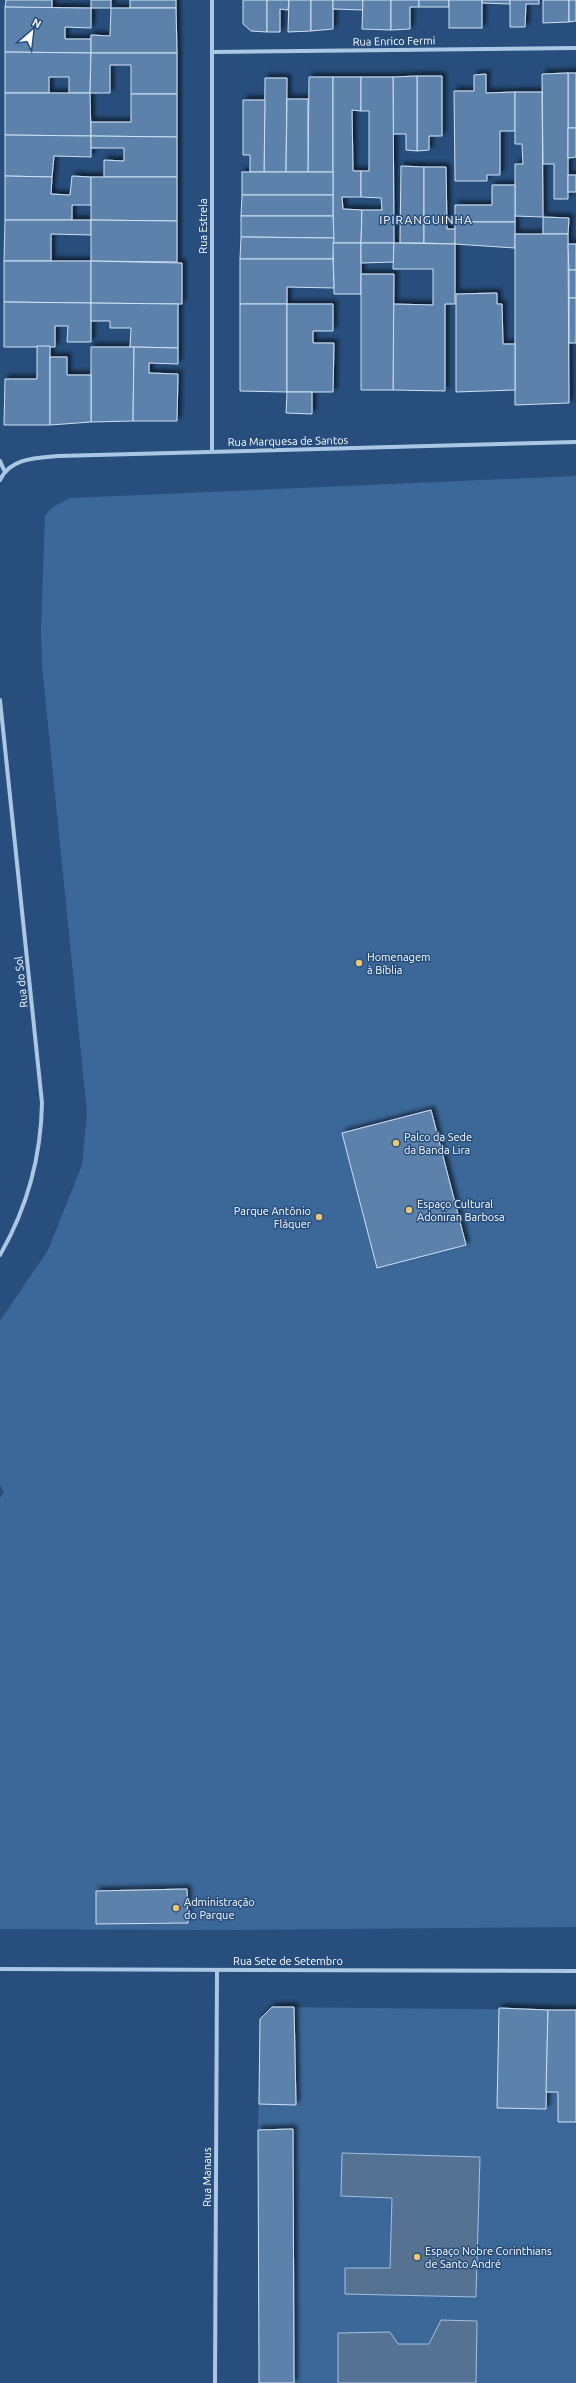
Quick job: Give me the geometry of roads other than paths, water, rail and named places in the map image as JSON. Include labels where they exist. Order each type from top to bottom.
[{"type":"street","name":"Rua Estrela","points":[[212,0],[212,452]]},
{"type":"street","name":"Rua Enrico Fermi","points":[[213,52],[576,48]]},
{"type":"street","name":"Rua Marquesa de Santos","points":[[4,470],[11,465],[33,458],[576,442]]},
{"type":"street","points":[[0,461],[4,470],[0,480]]},
{"type":"street","name":"Rua do Sol","points":[[0,700],[41,1082],[42,1123],[36,1163],[30,1186],[22,1210],[0,1254]]},
{"type":"street","name":"Rua Sete de Setembro","points":[[0,1969],[576,1971]]},
{"type":"street","name":"Rua Manaus","points":[[214,2383],[217,1970]]},
{"type":"place","name":"Homenagem à Bíblia","points":[[359,963]]},
{"type":"place","name":"Palco da Sede da Banda Lira","points":[[396,1143]]},
{"type":"place","name":"Espaço Cultural Adoniran Barbosa","points":[[409,1210]]},
{"type":"place","name":"Parque Antônio Fláquer","points":[[319,1217]]},
{"type":"place","name":"Administração do Parque","points":[[176,1908]]},
{"type":"place","name":"Espaço Nobre Corinthians de Santo André","points":[[417,2257]]},
{"type":"district","name":"IPIRANGUINHA","points":[[426,220]]}]
